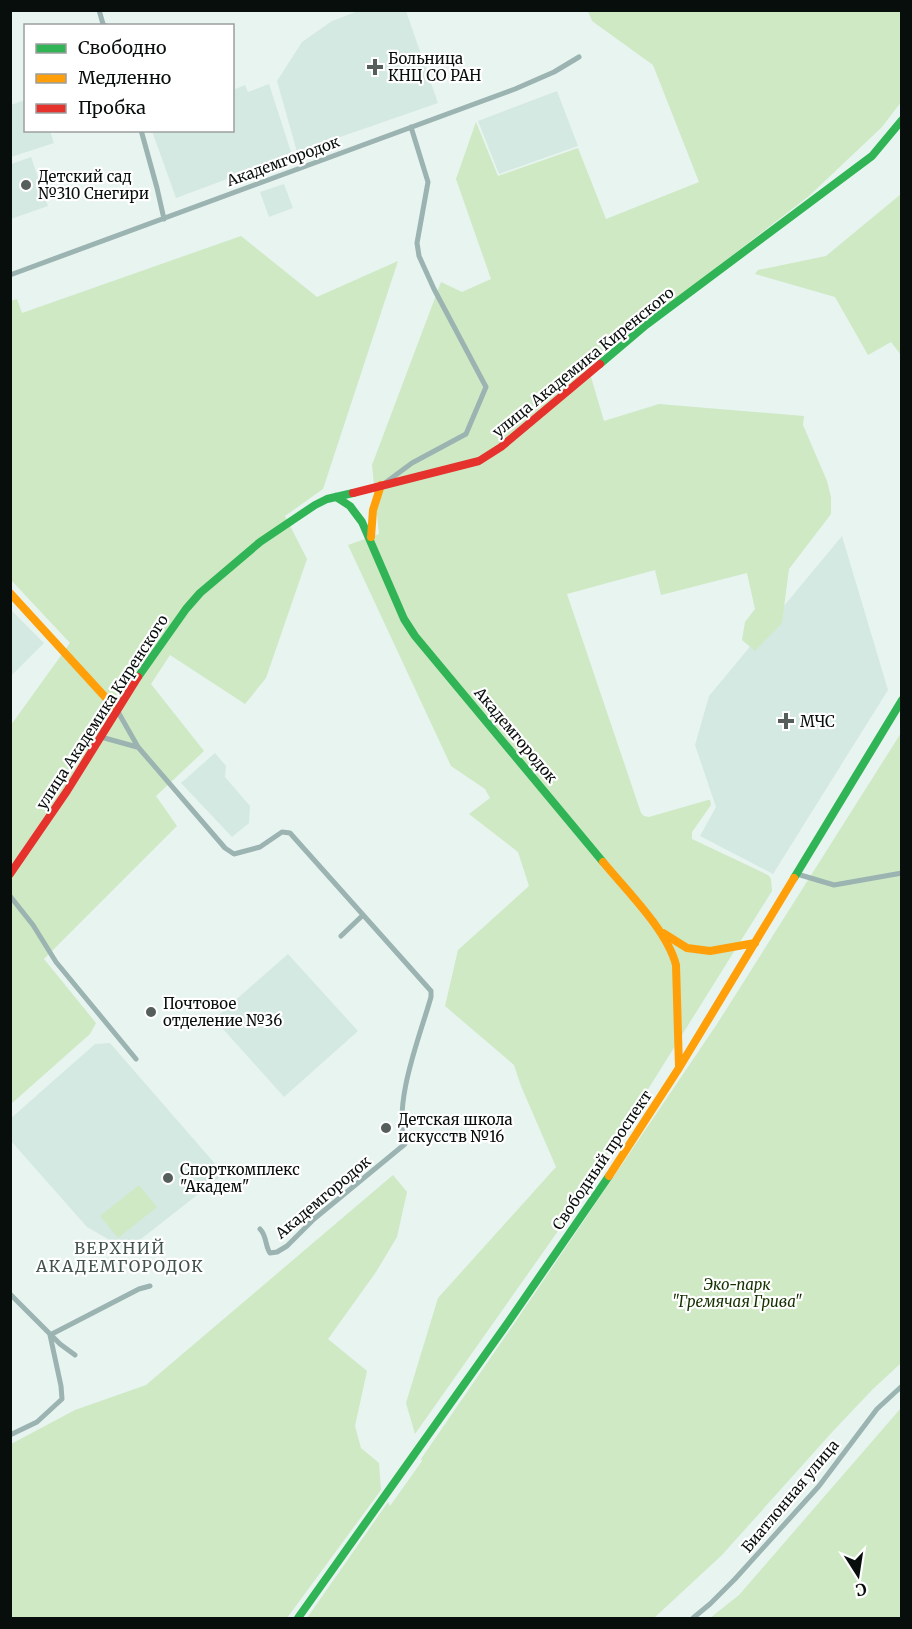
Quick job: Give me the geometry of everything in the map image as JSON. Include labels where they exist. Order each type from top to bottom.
[{"type":"main road","name":"улица Академика Киренского","points":[[10,874],[176,622],[200,593],[260,542],[315,504],[327,499],[479,460],[501,447],[646,326],[872,156],[902,120]]},
{"type":"main road","points":[[371,541],[374,501],[381,486]]},
{"type":"main road","name":"Академгородок","points":[[336,496],[350,506],[357,515],[371,541],[404,619],[415,636],[662,933]]},
{"type":"main road","name":"Академгородок","points":[[10,593],[117,710]]},
{"type":"main road","name":"Свободный проспект","points":[[298,1618],[611,1173],[679,1068],[902,700]]},
{"type":"main road","points":[[662,933],[687,948],[710,951],[755,943]]},
{"type":"main road","points":[[662,933],[676,965],[679,1068]]},
{"type":"street","name":"Академгородок","points":[[10,275],[539,79],[579,57]]},
{"type":"street","points":[[381,486],[412,463],[466,434],[486,387],[419,256],[417,243],[428,182],[411,127]]},
{"type":"street","points":[[142,132],[164,219]]},
{"type":"street","name":"Академгородок","points":[[117,710],[138,747],[225,848],[234,854],[260,847],[282,832],[290,833],[431,991],[404,1094],[402,1134],[405,1144],[314,1219],[282,1250],[270,1253],[264,1233],[260,1229]]},
{"type":"street","points":[[101,737],[138,747]]},
{"type":"street","points":[[797,874],[834,885],[902,873]]},
{"type":"street","points":[[10,896],[56,962],[136,1059]]},
{"type":"street","points":[[341,936],[363,915]]},
{"type":"street","points":[[50,1335],[139,1289],[150,1286]]},
{"type":"street","points":[[10,1294],[50,1335],[75,1355]]},
{"type":"street","points":[[10,1435],[37,1422],[62,1399],[50,1335]]},
{"type":"street","name":"Биатлонная улица","points":[[693,1618],[735,1579],[819,1486],[877,1409],[902,1386]]},
{"type":"shaded area","points":[[358,11],[406,11],[438,103],[297,152],[277,81],[302,42],[332,21]]},
{"type":"shaded area","points":[[269,84],[292,155],[176,198],[152,132],[234,132],[234,90],[245,85],[248,92]]},
{"type":"shaded area","points":[[557,91],[578,146],[499,174],[478,121]]},
{"type":"shaded area","points":[[24,100],[24,132],[50,132],[54,143],[11,157],[11,105]]},
{"type":"shaded area","name":"Детский сад №310 Снегири","points":[[31,157],[48,206],[11,219],[11,164]]},
{"type":"shaded area","points":[[284,184],[293,208],[269,217],[260,192]]},
{"type":"shaded area","name":"МЧС","points":[[842,536],[888,690],[773,874],[700,836],[716,807],[695,745],[709,696]]},
{"type":"shaded area","points":[[11,610],[44,643],[10,676]]},
{"type":"shaded area","points":[[215,753],[226,766],[225,777],[250,806],[249,823],[232,837],[181,783]]},
{"type":"shaded area","points":[[288,954],[358,1031],[284,1097],[214,1019]]},
{"type":"shaded area","points":[[110,1043],[224,1174],[127,1250],[87,1227],[11,1141],[10,1119],[95,1044]]},
{"type":"green space","points":[[588,11],[901,11],[901,102],[882,127],[809,196],[673,301],[594,358],[591,377],[604,421],[659,404],[804,416],[803,425],[827,481],[831,497],[831,514],[789,569],[782,623],[755,651],[742,640],[745,622],[755,609],[747,573],[661,595],[655,570],[567,594],[641,813],[649,817],[710,800],[711,805],[692,832],[692,839],[768,875],[771,879],[772,891],[570,1214],[415,1434],[406,1403],[438,1298],[556,1167],[514,1065],[445,1006],[458,950],[529,886],[518,852],[469,814],[490,798],[485,789],[451,766],[348,545],[379,534],[372,465],[441,282],[462,292],[491,279],[456,179],[476,122],[498,176],[578,148],[606,219],[699,182],[653,65],[592,21]]},
{"type":"green space","points":[[901,194],[901,355],[891,342],[868,355],[835,297],[755,274],[758,270],[826,256]]},
{"type":"green space","points":[[241,236],[317,297],[398,261],[323,489],[285,516],[307,559],[266,678],[245,704],[170,655],[151,684],[204,751],[156,796],[177,826],[44,959],[96,1023],[90,1034],[11,1104],[11,725],[70,643],[11,580],[11,301],[17,299],[22,313]]},
{"type":"green space","name":"Эко-парк \"Гремячая Грива\"","points":[[901,733],[901,1363],[834,1430],[722,1555],[654,1618],[307,1618],[388,1502],[390,1506],[422,1461],[421,1459],[717,1024]]},
{"type":"green space","points":[[393,1175],[407,1192],[397,1237],[376,1272],[328,1339],[367,1371],[355,1426],[361,1448],[379,1463],[381,1490],[287,1618],[11,1618],[11,1444],[75,1410],[146,1385]]},
{"type":"green space","points":[[139,1185],[157,1207],[118,1238],[100,1216]]},
{"type":"green space","points":[[901,1408],[901,1618],[710,1618],[739,1595]]},
{"type":"traffic: fast","points":[[600,364],[646,325],[872,156],[902,120]]},
{"type":"traffic: fast","points":[[138,677],[200,593],[260,542],[315,505],[327,499],[353,493]]},
{"type":"traffic: fast","points":[[336,497],[350,506],[362,522],[404,619],[415,636],[603,862]]},
{"type":"traffic: fast","points":[[794,878],[902,700]]},
{"type":"traffic: fast","points":[[298,1618],[609,1176]]},
{"type":"traffic: slow","points":[[371,537],[373,510],[381,485]]},
{"type":"traffic: slow","points":[[10,593],[117,710]]},
{"type":"traffic: slow","points":[[603,862],[655,924],[676,965],[679,1067]]},
{"type":"traffic: slow","points":[[609,1176],[679,1068],[794,878]]},
{"type":"traffic: slow","points":[[663,933],[687,948],[710,951],[755,943]]},
{"type":"traffic: jam","points":[[353,493],[479,461],[501,447],[600,364]]},
{"type":"traffic: jam","points":[[10,874],[67,791],[138,677]]},
{"type":"place","name":"Больница КНЦ СО РАН","points":[[375,67]]},
{"type":"place","name":"Детский сад №310 Снегири","points":[[26,185]]},
{"type":"place","name":"МЧС","points":[[786,721]]},
{"type":"place","name":"Почтовое отделение №36","points":[[151,1012]]},
{"type":"place","name":"Детская школа искусств №16","points":[[386,1128]]},
{"type":"place","name":"Спорткомплекс \"Академ\"","points":[[168,1178]]},
{"type":"district","name":"ВЕРХНИЙ АКАДЕМГОРОДОК","points":[[120,1257]]}]
